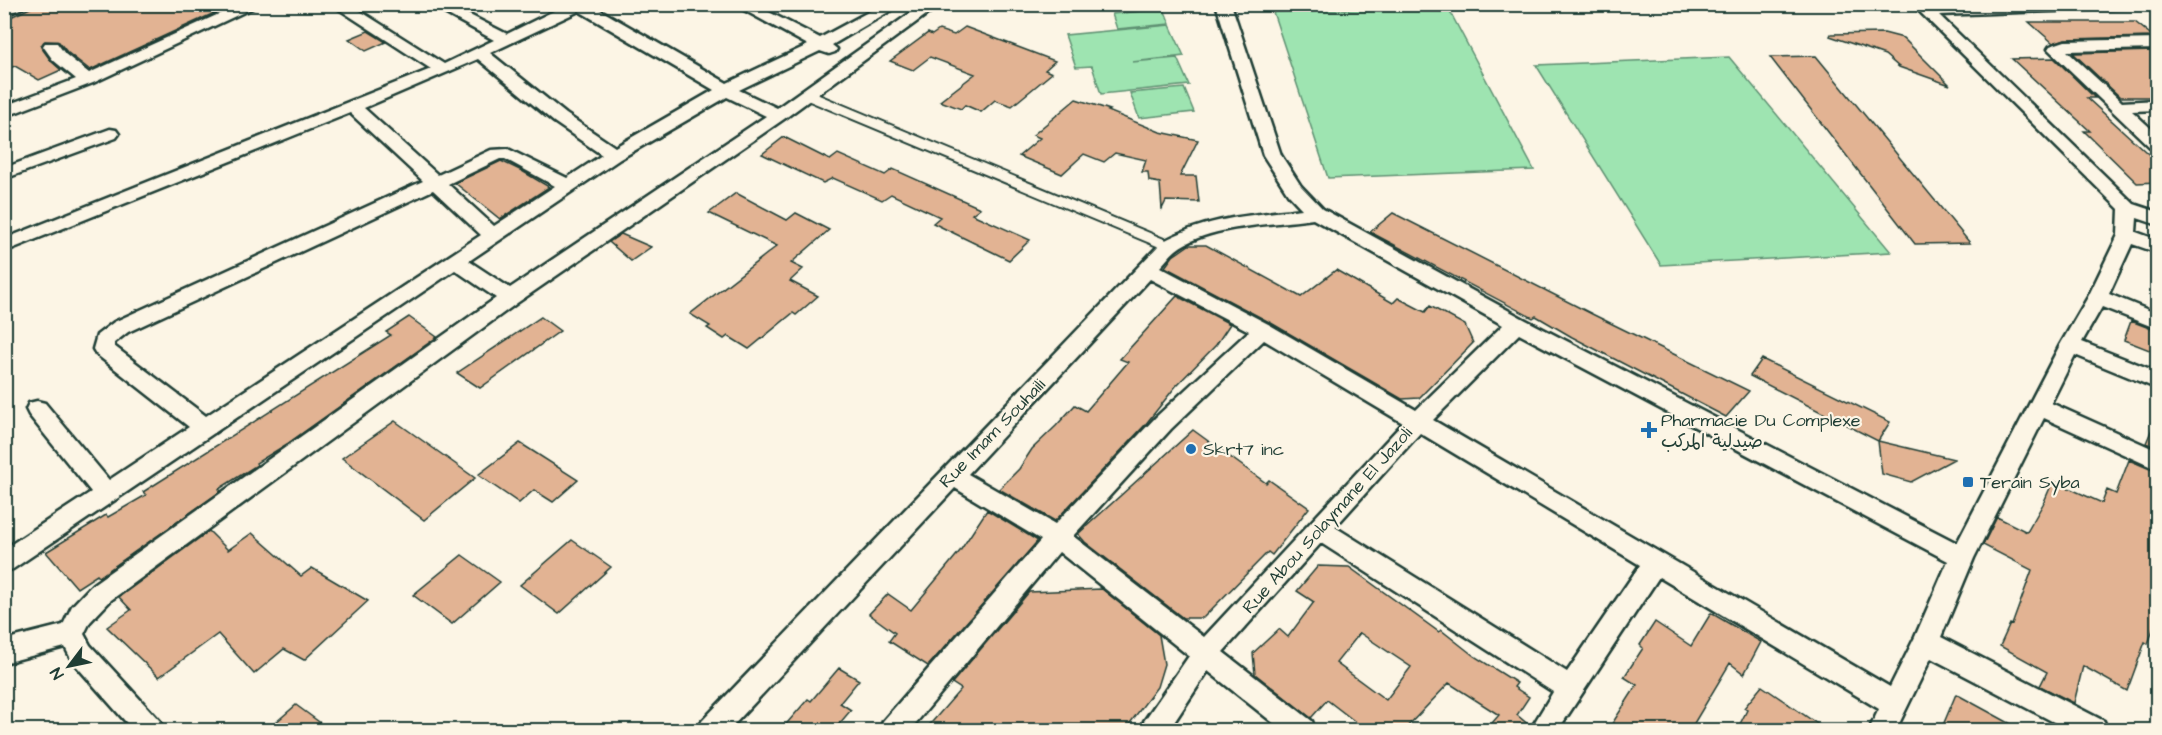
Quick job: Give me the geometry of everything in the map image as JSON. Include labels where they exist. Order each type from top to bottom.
[{"type":"street","points":[[4,12],[24,4]]},
{"type":"street","points":[[4,112],[87,80],[254,4]]},
{"type":"street","points":[[339,4],[443,70]]},
{"type":"street","points":[[435,4],[507,40]]},
{"type":"street","points":[[740,4],[820,45],[854,59]]},
{"type":"street","points":[[4,562],[614,155],[726,90],[820,45],[895,4]]},
{"type":"street","points":[[150,730],[81,653],[72,634],[81,614],[102,592],[510,297],[807,95],[854,59],[934,4]]},
{"type":"street","points":[[1223,4],[1272,155],[1294,190],[1316,213],[1517,324],[1962,557]]},
{"type":"street","points":[[1922,8],[2134,4]]},
{"type":"street","points":[[4,246],[443,70],[586,6],[726,90],[778,115]]},
{"type":"street","points":[[1922,8],[2128,208],[2157,219]]},
{"type":"street","points":[[2157,44],[2065,46],[2056,49],[2157,145]]},
{"type":"street","points":[[51,46],[59,57],[87,80]]},
{"type":"street","points":[[480,53],[560,118],[614,155]]},
{"type":"street","points":[[2118,106],[2157,105]]},
{"type":"street","points":[[353,107],[493,235]]},
{"type":"street","points":[[4,174],[110,134]]},
{"type":"street","points":[[204,427],[103,349],[104,340],[131,322],[502,153],[568,186]]},
{"type":"street","points":[[1882,730],[1926,642],[1962,557],[2070,345],[2098,297],[2127,235],[2128,208]]},
{"type":"street","name":"Rue Imam Souhaili","points":[[712,730],[1149,270],[1169,246],[1192,233],[1224,225],[1316,213]]},
{"type":"street","points":[[2127,235],[2157,247]]},
{"type":"street","points":[[455,261],[510,297]]},
{"type":"street","points":[[1149,270],[1263,330],[1895,704]]},
{"type":"street","points":[[2098,297],[2157,322]]},
{"type":"street","name":"Rue Abou Solaymane El Jazoli","points":[[1154,730],[1204,655],[1417,422],[1517,324]]},
{"type":"street","points":[[893,730],[1057,537],[1141,445],[1209,376],[1263,330]]},
{"type":"street","points":[[2070,345],[2157,381]]},
{"type":"street","points":[[2039,406],[2157,461]]},
{"type":"street","points":[[37,409],[106,493]]},
{"type":"street","points":[[951,476],[1057,537],[1302,730]]},
{"type":"street","points":[[1319,529],[1571,689]]},
{"type":"street","points":[[1543,730],[1655,563]]},
{"type":"street","points":[[4,652],[72,634]]},
{"type":"street","points":[[1926,642],[2094,730]]},
{"type":"lane","points":[[807,95],[1169,246]]},
{"type":"green space","points":[[1447,6],[1534,170],[1328,178],[1273,12]]},
{"type":"green space","points":[[1164,9],[1170,24],[1117,29],[1112,14]]},
{"type":"green space","points":[[1170,25],[1184,56],[1132,62],[1177,58],[1189,85],[1101,94],[1092,66],[1076,67],[1065,35]]},
{"type":"green space","points":[[1729,57],[1891,252],[1661,265],[1536,65]]},
{"type":"green space","points":[[1184,88],[1194,112],[1139,118],[1130,93]]},
{"type":"building","points":[[39,4],[234,4],[90,70],[67,52],[59,42],[45,41],[41,47],[61,70],[39,80],[15,66],[4,70],[4,20]]},
{"type":"building","points":[[2029,22],[2135,22],[2154,37],[2065,39],[2053,43]]},
{"type":"building","points":[[965,27],[1055,61],[1045,70],[1052,73],[1012,106],[995,100],[981,112],[965,105],[961,109],[940,101],[975,74],[930,57],[913,70],[890,61],[928,33],[932,35],[939,30],[954,35]]},
{"type":"building","points":[[368,31],[386,42],[366,51],[349,39]]},
{"type":"building","points":[[1884,33],[1903,38],[1950,85],[1899,67],[1885,55],[1830,36],[1831,34]]},
{"type":"building","points":[[2157,51],[2157,97],[2120,97],[2073,53]]},
{"type":"building","points":[[1816,56],[1970,243],[1915,244],[1770,57]]},
{"type":"building","points":[[2054,58],[2095,98],[2087,98],[2157,162],[2157,182],[2137,183],[2084,131],[2090,131],[2012,59]]},
{"type":"building","points":[[1076,99],[1110,110],[1108,111],[1160,132],[1198,140],[1180,176],[1196,176],[1199,202],[1166,201],[1162,209],[1160,183],[1149,181],[1148,172],[1142,172],[1146,160],[1115,153],[1104,162],[1084,154],[1062,174],[1019,156],[1040,138],[1033,135]]},
{"type":"building","points":[[784,137],[830,160],[838,154],[885,175],[893,169],[980,208],[972,214],[1030,240],[1009,260],[933,223],[940,217],[891,194],[882,200],[833,178],[823,183],[762,154]]},
{"type":"building","points":[[501,161],[549,187],[500,219],[455,183]]},
{"type":"building","points":[[736,193],[787,220],[796,213],[829,230],[791,263],[803,269],[790,281],[818,296],[749,349],[728,336],[724,339],[707,328],[710,326],[690,314],[777,246],[709,213]]},
{"type":"building","points":[[1393,213],[1749,391],[1726,417],[1536,316],[1533,318],[1370,232]]},
{"type":"building","points":[[621,234],[651,247],[631,261],[609,242]]},
{"type":"building","points":[[1189,245],[1206,245],[1301,297],[1336,270],[1393,303],[1398,298],[1425,312],[1430,306],[1465,325],[1473,343],[1419,398],[1402,399],[1271,323],[1165,267],[1173,256]]},
{"type":"building","points":[[1177,296],[1230,324],[1216,345],[1176,386],[1145,425],[1055,521],[999,489],[1019,469],[1032,449],[1075,405],[1086,411],[1128,362],[1120,359]]},
{"type":"building","points":[[409,317],[437,337],[287,444],[256,463],[257,465],[219,489],[221,491],[99,577],[97,575],[77,588],[46,552],[106,515],[108,517],[146,495],[143,492],[391,335],[386,332]]},
{"type":"building","points":[[541,317],[560,331],[480,388],[457,373]]},
{"type":"building","points":[[2131,321],[2157,331],[2157,353],[2124,340]]},
{"type":"building","points":[[1762,359],[1890,422],[1878,441],[1750,376]]},
{"type":"building","points":[[2157,417],[2157,448],[2146,443]]},
{"type":"building","points":[[395,421],[475,478],[424,520],[342,458]]},
{"type":"building","points":[[1193,430],[1266,483],[1269,480],[1309,508],[1272,555],[1268,552],[1203,618],[1183,618],[1085,542],[1078,534]]},
{"type":"building","points":[[1878,441],[1954,459],[1911,482],[1882,474]]},
{"type":"building","points":[[520,443],[578,480],[553,502],[534,490],[519,503],[478,475]]},
{"type":"building","points":[[2129,460],[2157,472],[2157,618],[2148,644],[2145,642],[2127,691],[2083,666],[2074,703],[2040,686],[2047,672],[2000,646],[2010,624],[2012,625],[2032,570],[1983,545],[1997,517],[2027,532],[2053,481],[2102,503],[2107,490],[2116,494]]},
{"type":"building","points":[[987,510],[1038,541],[928,666],[889,641],[895,633],[869,614],[888,594],[911,610],[960,551]]},
{"type":"building","points":[[209,531],[228,550],[252,533],[301,576],[312,568],[368,601],[304,660],[284,649],[254,674],[218,634],[159,677],[107,627],[131,610],[119,597]]},
{"type":"building","points":[[572,540],[611,567],[559,614],[520,585]]},
{"type":"building","points":[[462,555],[500,582],[452,624],[413,595]]},
{"type":"building","points":[[1318,566],[1349,567],[1439,632],[1441,630],[1474,656],[1517,683],[1514,687],[1529,697],[1517,715],[1530,726],[1528,730],[1486,730],[1499,715],[1449,683],[1404,730],[1366,730],[1327,700],[1311,718],[1255,674],[1253,653],[1279,629],[1288,637],[1314,602],[1297,591]],"holes":[[[1360,633],[1411,667],[1386,700],[1336,663]]]},
{"type":"building","points":[[1102,589],[1159,635],[1164,664],[1157,687],[1125,730],[925,730],[961,689],[952,683],[1029,592]]},
{"type":"building","points":[[1711,613],[1761,642],[1744,674],[1730,663],[1690,730],[1608,730],[1637,685],[1624,677],[1643,648],[1640,645],[1655,622],[1691,646]]},
{"type":"building","points":[[839,668],[859,680],[840,703],[851,710],[834,730],[781,730],[808,699],[811,701]]},
{"type":"building","points":[[1762,686],[1826,730],[1737,730],[1747,710],[1744,708]]},
{"type":"building","points":[[1956,694],[2022,730],[1941,730]]},
{"type":"building","points":[[296,705],[330,730],[267,730]]},
{"type":"place","name":"Pharmacie Du Complexe صيدلية المركب","points":[[1649,430]]},
{"type":"place","name":"Skrt7 inc","points":[[1191,449]]},
{"type":"place","name":"Terain Syba","points":[[1968,482]]}]
